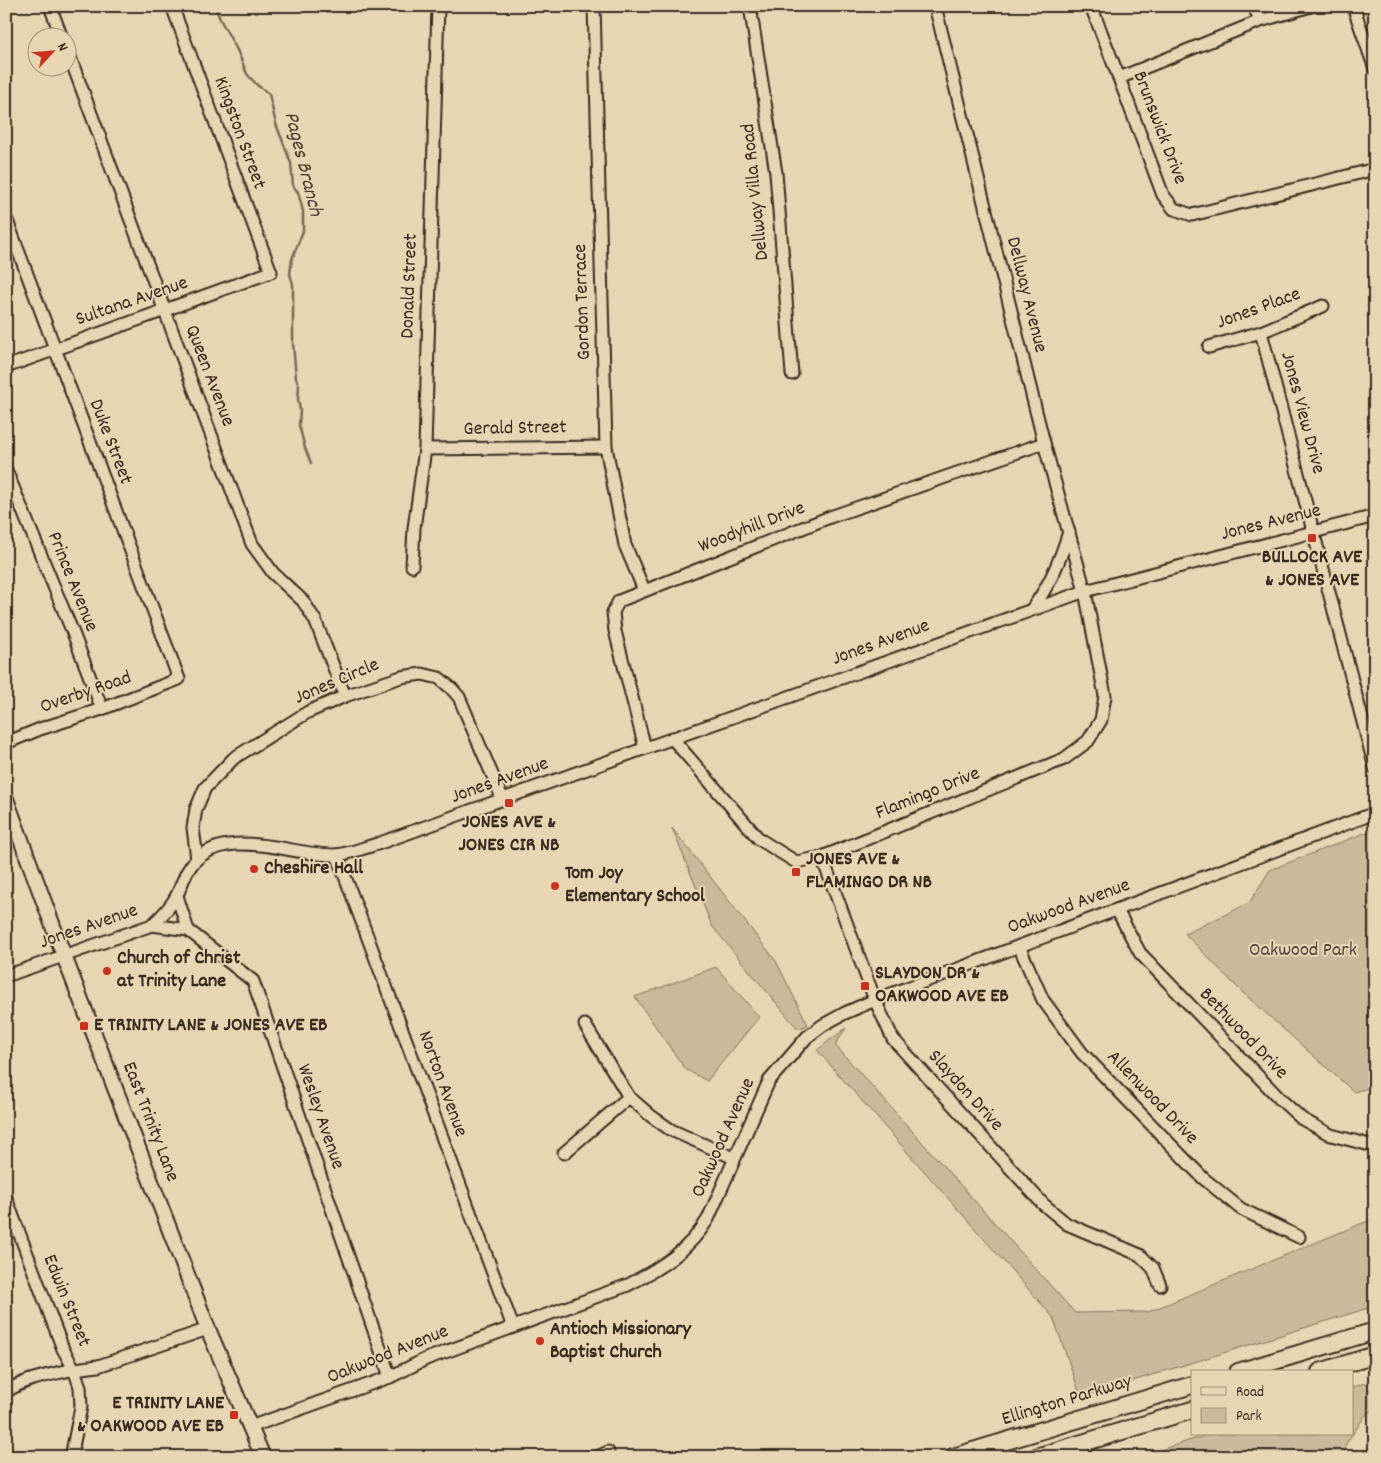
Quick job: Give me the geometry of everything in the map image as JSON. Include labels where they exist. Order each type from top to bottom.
[{"type":"highway","points":[[1245,1370],[1375,1331]]},
{"type":"highway","points":[[1326,1370],[1375,1355]]},
{"type":"highway","name":"Ellington Parkway","points":[[953,1457],[1191,1386]]},
{"type":"highway","points":[[1036,1457],[1191,1410]]},
{"type":"main road","name":"East Trinity Lane","points":[[6,799],[64,956],[208,1329],[263,1457]]},
{"type":"street","points":[[50,6],[58,28]]},
{"type":"street","name":"Kingston Street","points":[[172,6],[271,272]]},
{"type":"street","name":"Donald Street","points":[[412,566],[414,528],[425,449],[438,6]]},
{"type":"street","name":"Gordon Terrace","points":[[594,6],[606,447],[625,545],[644,590]]},
{"type":"street","name":"Dellway Villa Road","points":[[750,6],[776,173],[792,374]]},
{"type":"street","name":"Dellway Avenue","points":[[935,6],[1044,443],[1085,591]]},
{"type":"street","name":"Brunswick Drive","points":[[1090,6],[1120,78],[1163,195],[1174,209],[1192,215],[1375,169]]},
{"type":"street","points":[[1254,6],[1260,21]]},
{"type":"street","points":[[1120,78],[1260,21],[1312,6]]},
{"type":"street","points":[[1353,6],[1375,69]]},
{"type":"street","name":"Queen Avenue","points":[[78,78],[252,544],[273,573],[303,601],[315,620],[345,696]]},
{"type":"street","name":"Duke Street","points":[[6,218],[179,679]]},
{"type":"street","name":"Sultana Avenue","points":[[6,367],[271,272]]},
{"type":"street","name":"Jones Place","points":[[1209,347],[1261,332],[1322,306]]},
{"type":"street","name":"Jones View Drive","points":[[1261,332],[1375,768]]},
{"type":"street","name":"Woodyhill Drive","points":[[644,748],[615,630],[613,612],[620,601],[830,518],[1044,443]]},
{"type":"street","name":"Gerald Street","points":[[425,449],[606,447]]},
{"type":"street","name":"Prince Avenue","points":[[6,470],[102,709]]},
{"type":"street","name":"Jones Avenue","points":[[6,976],[152,924],[166,912],[177,896],[185,875],[197,859],[222,845],[246,843],[310,853],[337,855],[380,844],[1085,591],[1375,516]]},
{"type":"street","points":[[1032,609],[1049,584],[1061,557],[1068,532]]},
{"type":"street","name":"Flamingo Drive","points":[[672,738],[759,838],[796,862],[822,857],[1064,759],[1088,741],[1100,720],[1106,696],[1085,591]]},
{"type":"street","name":"Jones Circle","points":[[197,859],[193,828],[196,809],[204,788],[234,758],[308,712],[345,696],[401,676],[422,674],[439,678],[459,697],[503,800]]},
{"type":"street","name":"Overby Road","points":[[6,743],[179,679]]},
{"type":"street","name":"Oakwood Avenue","points":[[250,1427],[390,1377],[426,1359],[628,1285],[657,1270],[679,1254],[702,1228],[769,1081],[807,1037],[823,1025],[875,1000],[1375,813]]},
{"type":"street","name":"Norton Avenue","points":[[337,855],[513,1326]]},
{"type":"street","name":"Slaydon Drive","points":[[822,857],[875,1000],[893,1039],[1042,1204],[1067,1224],[1118,1244],[1140,1255],[1153,1268],[1160,1285]]},
{"type":"street","points":[[177,896],[188,930]]},
{"type":"street","name":"Bethwood Drive","points":[[1117,910],[1140,953],[1280,1099],[1302,1118],[1331,1135],[1370,1146],[1375,1145]]},
{"type":"street","name":"Wesley Avenue","points":[[152,924],[188,930],[252,982],[390,1377]]},
{"type":"street","name":"Allenwood Drive","points":[[1019,946],[1043,1000],[1082,1053],[1204,1178],[1241,1209],[1299,1237]]},
{"type":"street","points":[[585,1025],[629,1097],[671,1130],[734,1158]]},
{"type":"street","points":[[564,1153],[629,1097]]},
{"type":"street","name":"Edwin Street","points":[[6,1198],[64,1349],[74,1369],[98,1366],[208,1329]]},
{"type":"street","points":[[6,1392],[16,1385],[27,1381],[74,1369],[80,1387],[81,1407],[71,1457]]},
{"type":"street","points":[[597,1457],[608,1452]]},
{"type":"green space","points":[[672,828],[776,961],[808,1025],[798,1029],[712,926]]},
{"type":"green space","name":"Oakwood Park","points":[[1375,829],[1375,1086],[1354,1092],[1242,992],[1185,934],[1249,903],[1270,870]]},
{"type":"green space","points":[[716,967],[759,1017],[707,1081],[685,1069],[635,997]]},
{"type":"green space","points":[[846,1028],[835,1045],[1075,1313],[1148,1312],[1375,1218],[1375,1306],[1081,1397],[1053,1317],[817,1050]]},
{"type":"green space","points":[[1375,1380],[1375,1409],[1367,1413],[1354,1432],[1354,1386]]},
{"type":"green space","points":[[1204,1436],[1351,1436],[1346,1444],[1343,1457],[1162,1457],[1160,1450]]},
{"type":"waterway","name":"Pages Branch","points":[[215,6],[247,74],[269,94],[276,124],[291,163],[293,186],[298,192],[303,211],[303,231],[292,259],[290,274],[293,284],[293,343],[296,378],[299,386],[299,425],[311,463]]},
{"type":"place","name":"BULLOCK AVE & JONES AVE","points":[[1312,538]]},
{"type":"place","name":"JONES AVE & JONES CIR NB","points":[[509,803]]},
{"type":"place","name":"Cheshire Hall","points":[[254,869]]},
{"type":"place","name":"JONES AVE & FLAMINGO DR NB","points":[[796,872]]},
{"type":"place","name":"Tom Joy Elementary School","points":[[555,886]]},
{"type":"place","name":"Church of Christ at Trinity Lane","points":[[107,971]]},
{"type":"place","name":"SLAYDON DR & OAKWOOD AVE EB","points":[[865,986]]},
{"type":"place","name":"E TRINITY LANE & JONES AVE EB","points":[[84,1026]]},
{"type":"place","name":"Antioch Missionary Baptist Church","points":[[540,1341]]},
{"type":"place","name":"E TRINITY LANE & OAKWOOD AVE EB","points":[[234,1415]]}]
